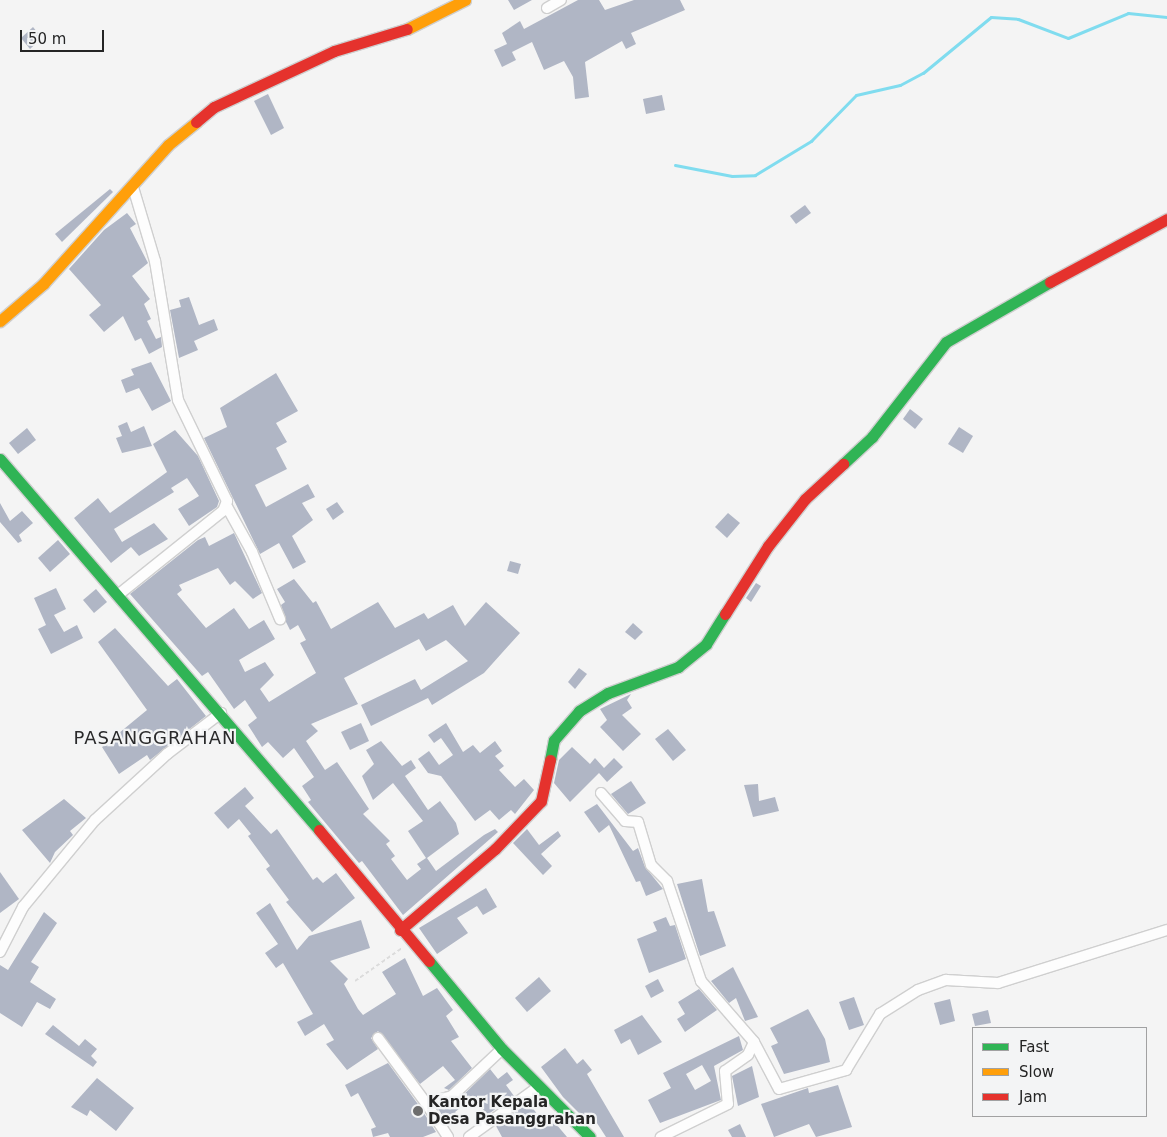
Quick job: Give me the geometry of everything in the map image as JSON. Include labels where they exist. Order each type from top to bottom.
[{"type":"street","points":[[0,320],[43,284],[133,187],[168,145],[229,98],[334,51],[415,27],[465,0]]},
{"type":"street","points":[[547,8],[562,0]]},
{"type":"street","points":[[133,187],[155,261],[172,378],[226,505],[252,552],[280,619]]},
{"type":"street","points":[[400,930],[495,849],[542,801],[554,740],[579,711],[608,693],[678,668],[706,644],[768,546],[805,499],[872,437],[946,342],[1130,235],[1167,219]]},
{"type":"street","points":[[0,458],[221,712],[410,942],[502,1049],[537,1088],[590,1137]]},
{"type":"street","points":[[118,595],[226,505]]},
{"type":"street","points":[[0,952],[43,879],[95,820],[221,712]]},
{"type":"street","points":[[601,793],[619,816],[638,822],[648,858],[667,881],[701,980],[754,1042],[779,1089],[846,1070],[880,1014],[918,990],[946,980],[998,983],[1167,930]]},
{"type":"street","points":[[378,1038],[426,1103],[448,1137]]},
{"type":"street","points":[[661,1137],[728,1104],[725,1071],[748,1055],[754,1042]]},
{"type":"street","points":[[426,1103],[452,1096],[502,1049]]},
{"type":"street","points":[[469,1137],[537,1088]]},
{"type":"path","points":[[355,981],[410,942]]},
{"type":"building","points":[[508,0],[532,0],[514,10]]},
{"type":"building","points":[[578,0],[599,0],[605,10],[634,0],[680,0],[685,10],[631,33],[636,44],[626,49],[622,41],[585,62],[589,97],[575,99],[573,77],[564,61],[544,70],[532,42],[512,52],[516,60],[502,67],[494,50],[507,44],[502,33],[520,21],[524,29]]},
{"type":"building","points":[[33,27],[42,38],[30,49],[21,38]]},
{"type":"building","points":[[268,94],[284,128],[271,135],[254,101]]},
{"type":"building","points":[[662,95],[665,110],[646,114],[643,99]]},
{"type":"building","points":[[110,189],[113,192],[62,242],[55,234]]},
{"type":"building","points":[[805,205],[811,213],[796,224],[790,216]]},
{"type":"building","points":[[127,213],[136,224],[130,228],[148,263],[132,276],[150,299],[144,304],[151,319],[147,321],[156,339],[161,337],[162,347],[149,354],[141,338],[135,341],[123,316],[104,332],[89,315],[101,305],[69,269],[104,230]]},
{"type":"building","points":[[189,297],[199,325],[214,319],[218,330],[194,341],[198,350],[179,358],[170,310],[181,307],[179,300]]},
{"type":"building","points":[[151,362],[171,401],[152,411],[139,388],[126,393],[121,380],[134,375],[131,369]]},
{"type":"building","points":[[276,373],[298,411],[276,423],[287,442],[276,448],[287,469],[255,485],[266,507],[308,484],[315,497],[302,503],[313,520],[292,536],[306,562],[293,569],[279,543],[260,554],[204,438],[227,427],[220,408]]},
{"type":"building","points":[[910,409],[923,419],[915,429],[903,419]]},
{"type":"building","points":[[127,422],[131,432],[144,426],[152,446],[122,453],[116,438],[122,436],[118,426]]},
{"type":"building","points":[[959,427],[973,436],[963,453],[948,444]]},
{"type":"building","points":[[27,428],[36,440],[18,454],[9,443]]},
{"type":"building","points":[[175,430],[198,456],[219,501],[217,507],[189,526],[178,509],[199,496],[187,478],[171,488],[174,492],[114,529],[122,542],[154,523],[168,539],[139,556],[131,547],[111,563],[74,518],[98,498],[110,513],[167,472],[153,444]]},
{"type":"building","points":[[337,502],[344,512],[333,520],[326,509]]},
{"type":"building","points":[[0,503],[10,521],[22,511],[33,523],[19,535],[22,541],[18,543],[0,522]]},
{"type":"building","points":[[728,513],[740,523],[727,538],[715,527]]},
{"type":"building","points":[[234,533],[262,593],[253,599],[235,581],[230,585],[218,568],[179,585],[182,590],[177,594],[206,628],[234,608],[249,629],[264,620],[275,639],[239,660],[245,672],[265,662],[274,675],[260,689],[269,702],[316,673],[300,643],[306,640],[298,625],[290,630],[286,622],[281,605],[285,602],[277,589],[294,579],[313,603],[316,601],[331,629],[378,602],[395,628],[424,613],[428,619],[453,605],[465,626],[486,602],[520,633],[484,673],[432,705],[428,698],[371,726],[361,705],[415,679],[421,690],[468,661],[446,640],[426,651],[419,639],[344,678],[358,704],[311,724],[318,731],[306,741],[325,770],[337,762],[369,809],[363,814],[390,841],[386,844],[395,856],[391,859],[407,880],[421,869],[417,864],[426,858],[408,831],[423,821],[393,783],[373,800],[362,776],[374,764],[366,750],[381,741],[402,766],[411,760],[416,768],[405,776],[428,810],[440,801],[456,823],[459,834],[427,858],[436,871],[484,835],[495,829],[498,832],[403,915],[362,861],[359,863],[308,802],[311,800],[302,786],[314,777],[294,748],[283,758],[268,742],[262,747],[248,725],[257,718],[245,700],[234,709],[208,672],[202,676],[130,594],[198,540],[205,537],[209,546]]},
{"type":"building","points":[[58,540],[70,554],[50,572],[38,558]]},
{"type":"building","points":[[510,561],[521,564],[518,574],[507,571]]},
{"type":"building","points":[[756,583],[761,586],[751,602],[746,598]]},
{"type":"building","points":[[56,588],[66,609],[54,615],[64,632],[77,625],[83,638],[51,654],[38,629],[46,625],[34,598]]},
{"type":"building","points":[[96,589],[107,602],[94,613],[83,600]]},
{"type":"building","points":[[633,623],[643,632],[635,640],[625,632]]},
{"type":"building","points":[[115,628],[168,686],[177,679],[206,716],[150,760],[147,755],[119,774],[102,747],[147,710],[98,642]]},
{"type":"building","points":[[579,668],[587,674],[575,689],[568,682]]},
{"type":"building","points":[[631,694],[627,700],[632,708],[622,715],[641,734],[623,751],[600,727],[607,720],[600,709]]},
{"type":"building","points":[[361,723],[369,741],[350,750],[341,732]]},
{"type":"building","points":[[446,723],[463,752],[473,745],[480,753],[495,741],[502,751],[495,756],[504,766],[499,770],[515,787],[524,779],[534,790],[515,814],[511,810],[499,820],[490,810],[475,821],[441,776],[428,773],[418,759],[429,751],[439,765],[453,755],[441,738],[434,743],[428,735]]},
{"type":"building","points":[[668,729],[686,750],[673,761],[655,739]]},
{"type":"building","points":[[572,747],[590,764],[595,758],[604,768],[614,758],[623,767],[607,782],[599,773],[570,802],[554,783],[559,760]]},
{"type":"building","points":[[631,781],[646,803],[628,814],[611,794]]},
{"type":"building","points":[[758,784],[759,801],[775,797],[779,811],[753,817],[744,785]]},
{"type":"building","points":[[245,787],[254,798],[245,806],[271,834],[277,829],[313,880],[317,877],[323,883],[336,873],[355,898],[312,932],[286,902],[289,900],[266,869],[270,866],[248,836],[251,834],[239,819],[228,829],[214,813]]},
{"type":"building","points":[[64,799],[86,818],[70,831],[73,835],[55,852],[50,863],[22,830]]},
{"type":"building","points":[[597,804],[633,851],[638,848],[645,867],[663,889],[646,896],[640,881],[636,882],[609,825],[599,833],[584,812]]},
{"type":"building","points":[[527,829],[539,845],[558,831],[561,836],[541,854],[552,866],[543,875],[513,843]]},
{"type":"building","points":[[0,872],[19,899],[0,913]]},
{"type":"building","points":[[702,879],[708,912],[714,911],[726,946],[700,956],[677,884]]},
{"type":"building","points":[[486,888],[497,907],[483,915],[477,906],[457,918],[468,933],[437,954],[419,928]]},
{"type":"building","points":[[270,903],[297,950],[309,936],[361,920],[370,948],[330,961],[348,979],[344,984],[358,1009],[363,1015],[396,994],[382,972],[405,958],[423,996],[437,988],[453,1010],[446,1016],[459,1037],[451,1041],[472,1068],[449,1090],[444,1088],[455,1080],[443,1066],[420,1084],[378,1031],[371,1038],[378,1049],[347,1070],[326,1044],[334,1040],[324,1024],[305,1036],[297,1022],[313,1014],[283,963],[276,968],[265,953],[278,944],[256,913]]},
{"type":"building","points":[[44,912],[57,923],[31,962],[39,967],[30,982],[56,999],[50,1009],[37,1002],[22,1027],[0,1013],[0,965],[8,970]]},
{"type":"building","points":[[666,917],[670,926],[675,925],[686,959],[649,973],[637,939],[657,931],[653,922]]},
{"type":"building","points":[[733,967],[758,1017],[745,1021],[736,998],[729,1003],[711,981]]},
{"type":"building","points":[[539,977],[551,991],[527,1012],[515,998]]},
{"type":"building","points":[[658,979],[664,991],[651,998],[645,986]]},
{"type":"building","points":[[699,989],[717,1010],[685,1032],[677,1019],[685,1014],[678,1002]]},
{"type":"building","points":[[854,997],[864,1025],[849,1030],[839,1002]]},
{"type":"building","points":[[950,999],[955,1021],[940,1025],[934,1003]]},
{"type":"building","points":[[808,1009],[825,1039],[830,1062],[784,1074],[771,1046],[778,1043],[770,1028]]},
{"type":"building","points":[[988,1010],[991,1023],[975,1026],[972,1014]]},
{"type":"building","points":[[642,1015],[662,1042],[638,1055],[630,1039],[621,1044],[614,1030]]},
{"type":"building","points":[[53,1025],[79,1046],[85,1039],[97,1049],[91,1056],[97,1062],[93,1067],[45,1034]]},
{"type":"building","points":[[739,1036],[743,1050],[714,1066],[721,1100],[660,1123],[648,1100],[671,1088],[663,1073]],"holes":[[[702,1065],[711,1081],[695,1090],[686,1074]]]},
{"type":"building","points":[[565,1048],[577,1064],[583,1059],[592,1070],[587,1074],[624,1137],[606,1137],[595,1120],[589,1123],[563,1097],[541,1067]]},
{"type":"building","points":[[388,1063],[436,1132],[423,1137],[390,1137],[388,1133],[373,1137],[371,1129],[376,1127],[358,1093],[351,1097],[345,1085]]},
{"type":"building","points":[[752,1066],[759,1097],[738,1106],[732,1076]]},
{"type":"building","points":[[490,1069],[498,1079],[507,1072],[513,1080],[506,1085],[514,1096],[487,1115],[474,1097],[455,1112],[458,1116],[448,1125],[437,1107],[457,1101]]},
{"type":"building","points":[[97,1078],[134,1108],[116,1131],[90,1110],[87,1116],[71,1107]]},
{"type":"building","points":[[838,1085],[852,1127],[816,1137],[809,1124],[774,1137],[761,1104],[808,1088],[809,1093]]},
{"type":"building","points":[[534,1099],[537,1102],[531,1106],[545,1124],[551,1118],[567,1137],[502,1137],[496,1126]]},
{"type":"building","points":[[740,1124],[746,1137],[732,1137],[728,1130]]},
{"type":"waterway","points":[[675,165],[732,176],[755,175],[811,141],[856,95],[900,85],[923,73],[991,17],[1018,19],[1068,38],[1128,13],[1167,17]]},
{"type":"traffic: fast","points":[[843,464],[872,437],[946,342],[1050,282]]},
{"type":"traffic: fast","points":[[0,459],[319,830]]},
{"type":"traffic: fast","points":[[550,760],[554,740],[579,711],[608,693],[678,667],[706,644],[725,614]]},
{"type":"traffic: fast","points":[[429,961],[502,1049],[590,1137]]},
{"type":"traffic: slow","points":[[407,29],[465,0]]},
{"type":"traffic: slow","points":[[0,321],[43,284],[168,145],[196,122]]},
{"type":"traffic: jam","points":[[196,122],[214,107],[334,51],[407,29]]},
{"type":"traffic: jam","points":[[1050,282],[1167,219]]},
{"type":"traffic: jam","points":[[725,614],[768,546],[805,499],[843,464]]},
{"type":"traffic: jam","points":[[400,930],[495,849],[541,801],[550,760]]},
{"type":"traffic: jam","points":[[319,830],[429,961]]},
{"type":"place","name":"Kantor Kepala Desa Pasanggrahan","points":[[418,1111]]},
{"type":"district","name":"PASANGGRAHAN","points":[[155,738]]}]
